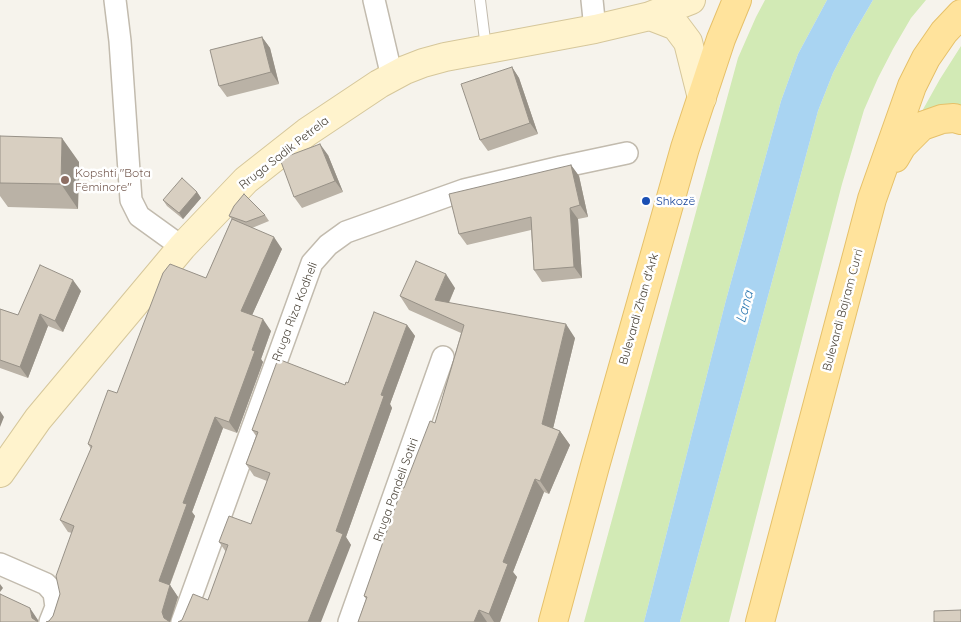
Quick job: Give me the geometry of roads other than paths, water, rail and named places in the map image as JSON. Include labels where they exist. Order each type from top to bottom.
[{"type":"main road","name":"Rruga Sadik Petrela","points":[[0,473],[38,418],[182,247],[228,198],[307,132],[379,84],[423,63],[444,57],[595,29],[650,16],[691,0]]},
{"type":"main road","name":"Bulevardi Zhan d'Ark","points":[[553,622],[595,466],[683,157],[721,39],[737,0]]},
{"type":"main road","name":"Bulevardi Bajram Curri","points":[[760,622],[872,199],[912,86],[926,58],[944,32],[961,14]]},
{"type":"main road","points":[[650,16],[676,26],[688,42],[702,98]]},
{"type":"main road","points":[[872,199],[902,146],[913,133],[922,126],[942,119],[954,118],[961,120]]},
{"type":"street","points":[[114,0],[120,41],[131,200],[139,216],[182,247]]},
{"type":"street","points":[[374,0],[392,77]]},
{"type":"street","points":[[592,0],[595,29]]},
{"type":"street","name":"Rruga Riza Kodheli","points":[[182,622],[304,283],[312,263],[328,245],[346,232],[464,190],[627,153]]},
{"type":"street","name":"Rruga Pandeli Sotiri","points":[[349,622],[443,357]]},
{"type":"street","points":[[0,564],[46,584],[54,593],[56,607],[50,622]]},
{"type":"lane","points":[[480,0],[487,49]]},
{"type":"water","name":"Lana","points":[[827,0],[873,0],[833,73],[818,111],[680,622],[644,622],[726,300],[781,101],[798,54]]},
{"type":"place","name":"Kopshti \"Bota Fëminore\"","points":[[65,180]]},
{"type":"place","name":"Shkozë","points":[[646,201]]}]
